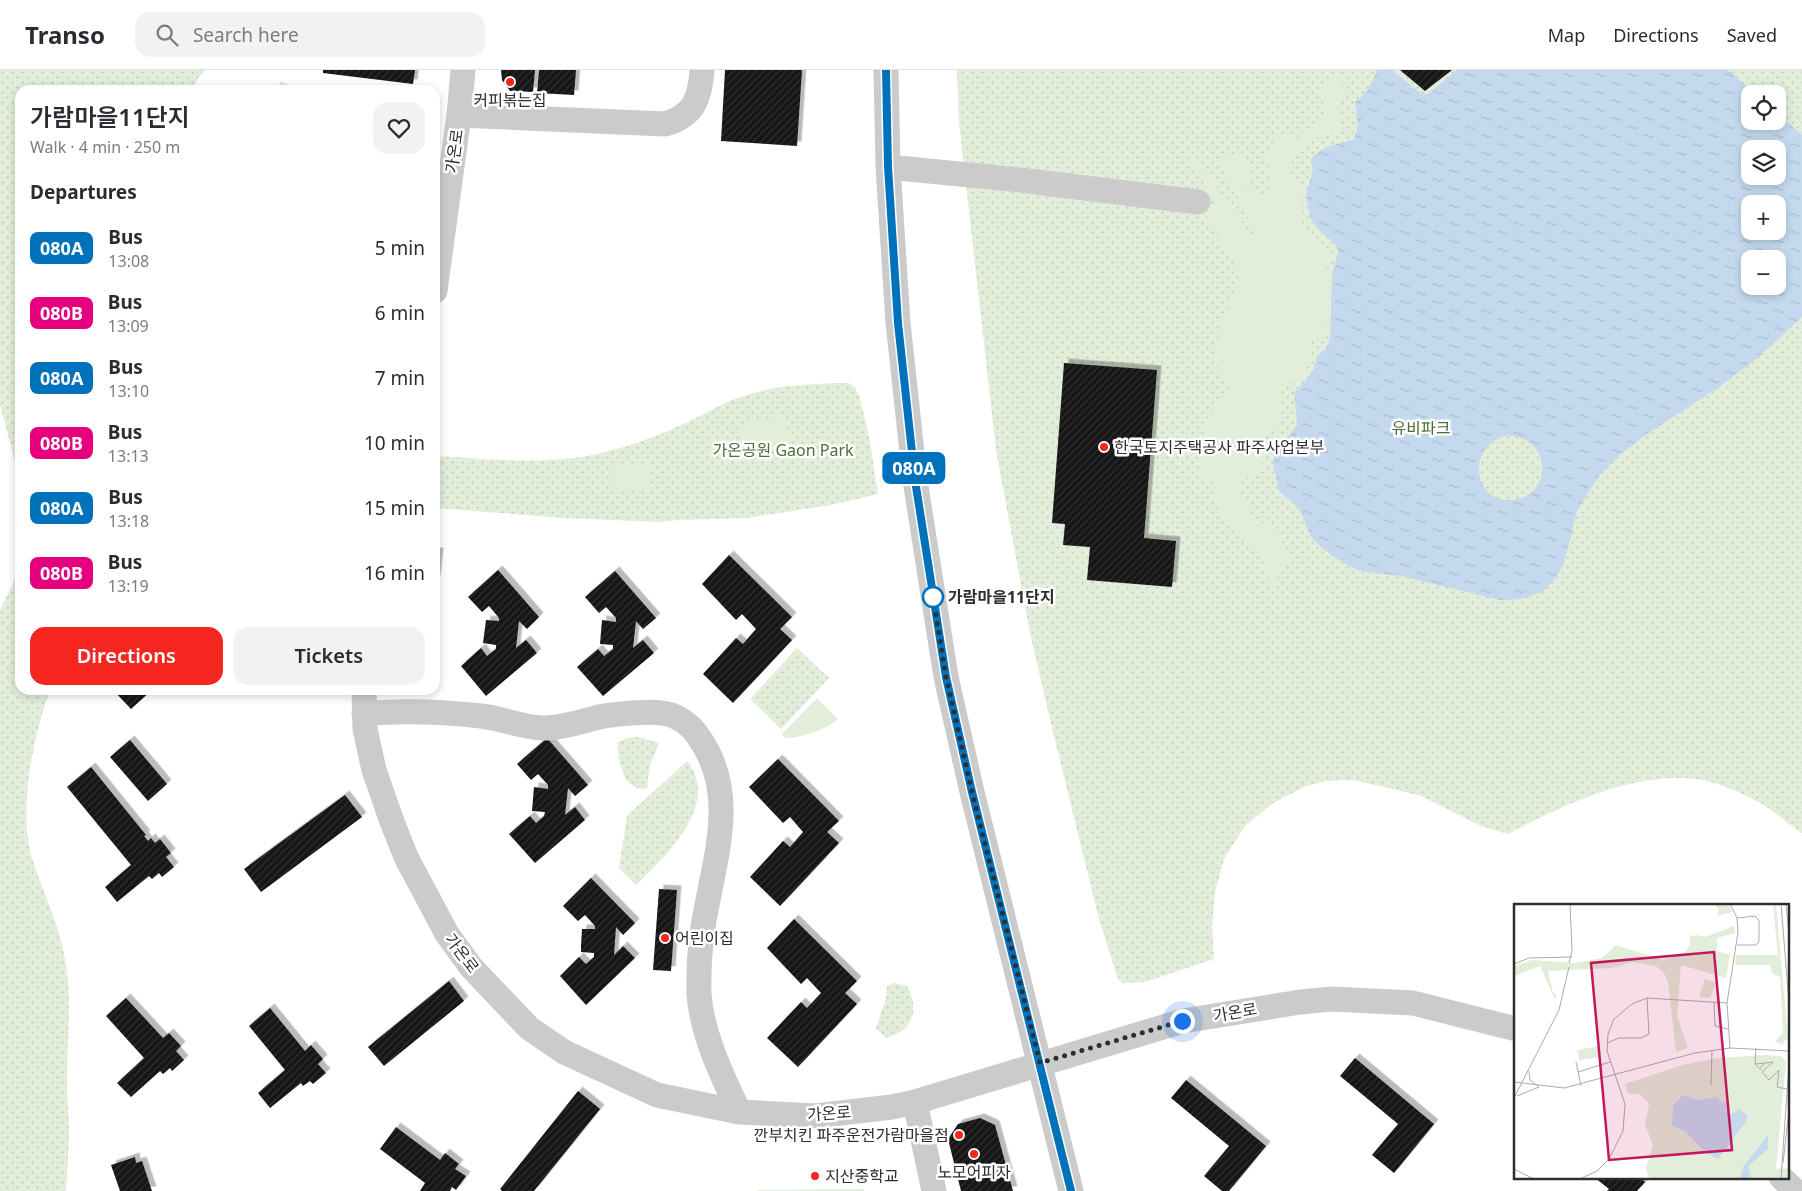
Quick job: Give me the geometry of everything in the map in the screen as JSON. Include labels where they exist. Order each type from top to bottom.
[{"type":"street","name":"가온로","points":[[440,254],[459,115],[462,70]]},
{"type":"street","points":[[459,115],[664,124],[680,118],[694,104],[699,94],[702,70]]},
{"type":"street","points":[[886,70],[888,167],[898,323],[915,480],[946,677],[972,792],[1071,1191]]},
{"type":"street","points":[[888,167],[1020,180],[1198,202]]},
{"type":"street","name":"가온로","points":[[364,702],[365,729],[374,770],[406,857],[447,934],[471,967],[528,1028],[572,1056],[657,1095],[739,1112],[816,1116],[892,1107],[915,1102],[1182,1021],[1263,1007],[1332,999],[1413,1003],[1514,1028]]},
{"type":"street","points":[[364,702],[441,725],[483,716],[545,728],[607,716],[662,712],[685,721],[694,730],[713,762],[719,782],[722,804],[722,828],[702,936],[699,971],[700,996],[711,1016],[723,1078],[739,1112]]},
{"type":"street","points":[[915,1102],[934,1191]]},
{"type":"street","points":[[1782,1178],[1795,1191]]},
{"type":"green space","points":[[0,70],[205,70],[195,85],[15,85],[15,462],[0,405]]},
{"type":"green space","name":"유비파크","points":[[957,70],[1802,70],[1802,833],[1759,802],[1724,786],[1698,779],[1670,778],[1642,781],[1613,788],[1558,809],[1508,834],[1481,826],[1421,796],[1353,780],[1326,781],[1304,787],[1273,803],[1245,826],[1224,859],[1215,892],[1212,925],[1214,959],[1145,982],[1123,983],[1118,979],[1099,919],[1051,724],[1030,633],[996,450],[959,122]]},
{"type":"green space","points":[[1337,76],[1347,87],[1337,104],[1341,131],[1309,140],[1288,168],[1303,193],[1302,227],[1334,255],[1325,272],[1329,279],[1327,336],[1313,339],[1305,375],[1281,390],[1281,425],[1260,443],[1266,457],[1256,475],[1238,480],[1237,484],[1252,517],[1272,528],[1281,540],[1289,557],[1273,585],[1268,579],[1262,555],[1226,525],[1216,503],[1213,479],[1199,477],[1206,421],[1231,384],[1214,363],[1219,327],[1242,276],[1206,220],[1216,200],[1191,165],[1193,154],[1254,239],[1256,234],[1218,159],[1244,153],[1253,176],[1247,188],[1262,199],[1272,181],[1265,158],[1276,136],[1297,138],[1326,112],[1320,94]]},
{"type":"green space","points":[[281,81],[289,85],[279,85]]},
{"type":"green space","name":"가온공원 Gaon Park","points":[[849,383],[859,395],[869,436],[878,494],[831,505],[747,518],[660,522],[564,518],[440,508],[440,456],[502,460],[547,460],[591,455],[623,447],[651,437],[688,422],[732,400],[770,389]]},
{"type":"green space","points":[[785,415],[791,447],[745,457],[738,425]]},
{"type":"green space","points":[[612,463],[652,464],[651,489],[611,488]]},
{"type":"green space","points":[[15,579],[15,695],[48,695],[34,748],[27,791],[26,812],[30,851],[62,945],[69,991],[67,1088],[69,1130],[66,1191],[0,1191],[0,610]]},
{"type":"green space","points":[[797,648],[829,678],[781,729],[750,699]]},
{"type":"green space","points":[[817,698],[838,719],[827,727],[813,733],[785,738],[782,734]]},
{"type":"green space","points":[[635,737],[659,743],[650,765],[647,788],[633,786],[627,781],[621,766],[618,742]]},
{"type":"green space","points":[[687,761],[696,777],[698,794],[694,811],[686,828],[674,845],[636,885],[619,868],[627,816]]},
{"type":"green space","points":[[894,983],[907,986],[913,1003],[913,1011],[908,1025],[895,1035],[886,1038],[876,1028],[886,998],[887,986]]},
{"type":"green space","points":[[864,1189],[864,1191],[757,1191],[757,1190]]},
{"type":"water","points":[[1377,70],[1392,70],[1422,94],[1428,94],[1457,70],[1728,70],[1745,85],[1741,85],[1741,130],[1786,130],[1786,121],[1802,135],[1802,317],[1761,355],[1718,388],[1641,438],[1618,456],[1598,477],[1577,511],[1564,563],[1555,579],[1542,592],[1521,599],[1500,600],[1401,576],[1355,569],[1334,557],[1311,537],[1299,508],[1279,491],[1273,465],[1275,451],[1294,430],[1296,425],[1294,393],[1313,371],[1317,356],[1326,349],[1330,339],[1332,276],[1338,247],[1319,230],[1310,217],[1306,194],[1313,170],[1311,159],[1325,148],[1354,139],[1358,126],[1355,102],[1371,85]],"holes":[[[1506,436],[1521,438],[1532,445],[1539,454],[1542,466],[1541,477],[1536,488],[1527,496],[1513,500],[1500,499],[1489,493],[1482,484],[1479,474],[1480,462],[1484,451],[1493,442]]]},
{"type":"building","points":[[323,70],[415,70],[413,84],[323,73]]},
{"type":"building","points":[[501,70],[535,70],[533,92],[510,91],[502,80]]},
{"type":"building","points":[[539,70],[576,70],[574,95],[537,93]]},
{"type":"building","points":[[725,70],[802,70],[797,146],[721,141]]},
{"type":"building","points":[[1400,70],[1452,70],[1425,91]]},
{"type":"building","name":"한국토지주택공사 파주사업본부","points":[[1064,363],[1157,370],[1144,538],[1176,541],[1172,587],[1087,580],[1090,547],[1063,545],[1065,524],[1052,523]]},
{"type":"building","points":[[729,555],[792,617],[780,629],[792,640],[733,703],[703,674],[736,638],[743,644],[756,629],[742,614],[736,620],[702,584]]},
{"type":"building","points":[[498,570],[539,617],[527,629],[519,621],[516,648],[526,640],[537,653],[486,696],[461,666],[481,648],[487,656],[496,649],[496,645],[483,643],[486,620],[499,621],[499,618],[489,606],[482,612],[468,597]]},
{"type":"building","points":[[615,571],[656,618],[643,629],[636,621],[633,648],[643,640],[654,653],[603,696],[577,667],[598,649],[604,656],[613,649],[613,645],[600,644],[602,620],[616,622],[616,618],[606,607],[599,613],[585,597]]},
{"type":"building","points":[[118,695],[146,695],[131,709]]},
{"type":"building","points":[[547,738],[588,785],[575,796],[568,788],[565,815],[575,807],[585,820],[535,863],[509,834],[530,816],[536,823],[544,816],[545,812],[532,811],[534,787],[548,789],[548,785],[538,774],[531,780],[517,764]]},
{"type":"building","points":[[130,740],[167,784],[148,801],[110,757]]},
{"type":"building","points":[[778,759],[839,821],[827,832],[839,843],[780,906],[750,877],[783,841],[790,847],[803,832],[790,817],[783,823],[749,787]]},
{"type":"building","points":[[91,767],[146,835],[144,836],[148,841],[151,838],[155,843],[160,839],[171,853],[166,857],[174,867],[162,877],[159,873],[152,879],[149,876],[117,902],[105,887],[131,865],[67,787]]},
{"type":"building","points":[[345,795],[362,817],[261,892],[244,869]]},
{"type":"building","points":[[591,878],[635,923],[623,935],[616,927],[614,955],[623,946],[635,958],[586,1005],[560,976],[579,957],[586,964],[594,957],[594,953],[581,952],[581,946],[582,929],[595,929],[595,926],[585,915],[578,921],[563,906]]},
{"type":"building","name":"어린이집","points":[[659,889],[677,890],[671,971],[653,970]]},
{"type":"building","points":[[794,919],[857,981],[845,993],[857,1004],[798,1067],[767,1038],[801,1002],[807,1008],[821,993],[807,978],[801,984],[767,948]]},
{"type":"building","points":[[449,981],[464,1001],[384,1066],[368,1047]]},
{"type":"building","points":[[126,998],[163,1038],[169,1033],[181,1046],[176,1051],[184,1060],[172,1071],[170,1068],[163,1074],[160,1071],[131,1097],[117,1083],[144,1058],[106,1016]]},
{"type":"building","points":[[270,1008],[305,1051],[311,1045],[323,1059],[318,1064],[326,1073],[313,1084],[310,1081],[303,1086],[301,1083],[270,1108],[258,1093],[285,1070],[249,1026]]},
{"type":"building","points":[[1355,1058],[1434,1124],[1394,1173],[1372,1155],[1398,1124],[1340,1076]]},
{"type":"building","points":[[1186,1080],[1266,1146],[1229,1191],[1222,1191],[1204,1176],[1229,1146],[1171,1098]]},
{"type":"building","points":[[578,1091],[600,1109],[534,1191],[502,1191],[500,1189]]},
{"type":"building","points":[[980,1118],[995,1125],[1013,1191],[961,1191],[948,1139],[958,1124]]},
{"type":"building","points":[[396,1127],[440,1160],[445,1153],[459,1164],[455,1169],[466,1176],[456,1190],[452,1187],[450,1191],[420,1191],[425,1183],[380,1149]]},
{"type":"building","points":[[135,1157],[136,1163],[142,1161],[152,1191],[120,1191],[111,1165]]},
{"type":"building","points":[[1595,1178],[1640,1178],[1645,1182],[1637,1191],[1607,1191],[1609,1189]]},
{"type":"bus line","name":"080A","points":[[886,70],[888,167],[898,323],[915,480],[946,677],[972,792],[1071,1191]]},
{"type":"place","name":"커피볶는집","points":[[510,82]]},
{"type":"place","name":"한국토지주택공사 파주사업본부","points":[[1104,447]]},
{"type":"place","name":"가람마을11단지","points":[[933,597]]},
{"type":"place","name":"어린이집","points":[[665,938]]},
{"type":"place","name":"깐부치킨 파주운전가람마을점","points":[[959,1135]]},
{"type":"place","name":"노모어피자","points":[[974,1154]]},
{"type":"place","name":"지산중학교","points":[[815,1176]]},
{"type":"route","points":[[933,597],[946,677],[972,792],[1040,1063],[1182,1021]]}]
